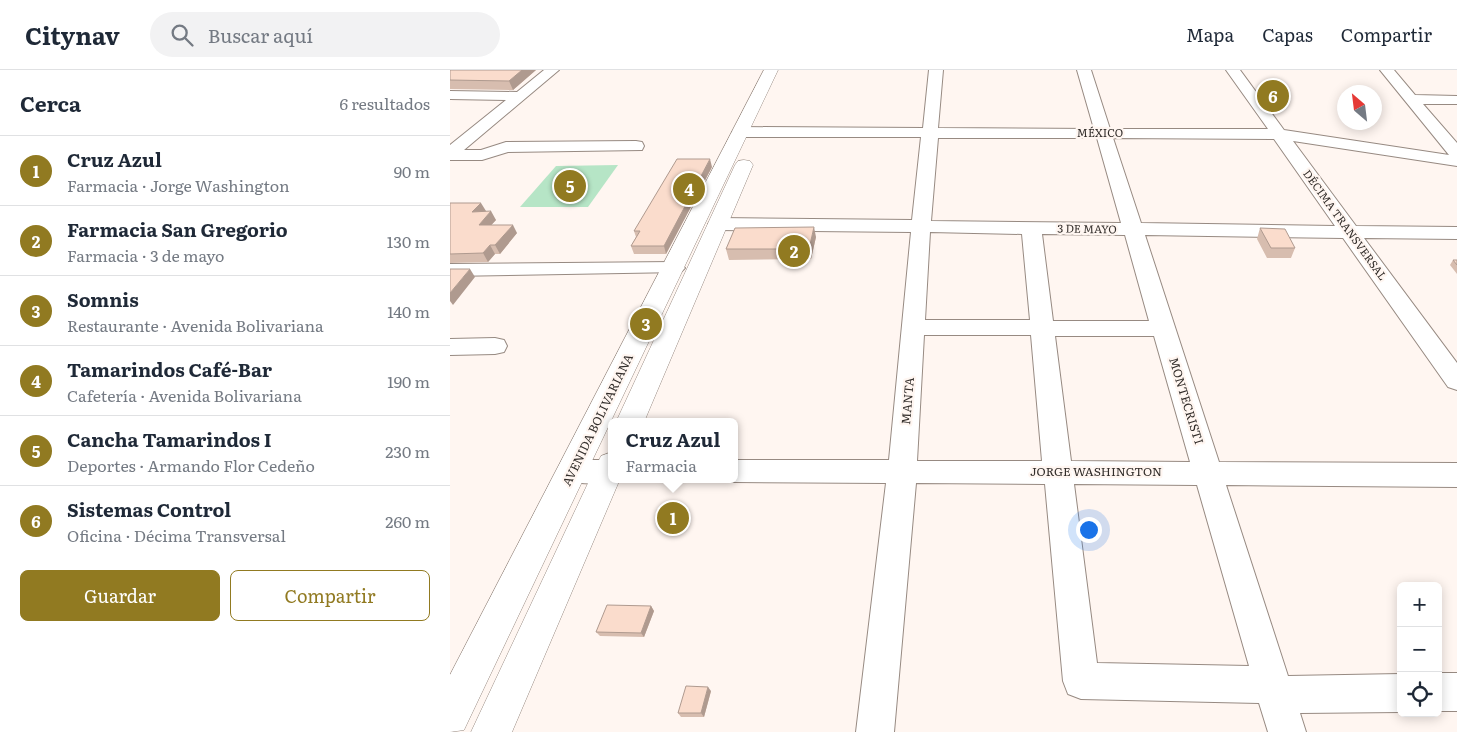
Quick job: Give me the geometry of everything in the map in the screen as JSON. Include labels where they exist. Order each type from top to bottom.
[{"type":"street","points":[[450,154],[552,70]]},
{"type":"street","name":"AVENIDA BOLIVARIANA","points":[[632,418],[718,224],[771,70]]},
{"type":"street","name":"AVENIDA BOLIVARIANA","points":[[450,716],[674,268],[749,132],[787,70]]},
{"type":"street","name":"MANTA","points":[[875,732],[902,472],[921,226],[936,70]]},
{"type":"street","name":"MONTECRISTI","points":[[1084,70],[1287,732]]},
{"type":"street","name":"DÉCIMA TRANSVERSAL","points":[[1233,70],[1457,381]]},
{"type":"street","points":[[1387,70],[1457,154]]},
{"type":"street","points":[[450,95],[521,96]]},
{"type":"street","points":[[1411,99],[1457,100]]},
{"type":"street","name":"MÉXICO","points":[[749,132],[1279,135],[1457,161]]},
{"type":"street","points":[[450,154],[482,155],[506,147],[636,146]]},
{"type":"street","points":[[482,155],[486,164],[625,162]]},
{"type":"street","name":"3 DE MAYO","points":[[718,224],[1457,233]]},
{"type":"street","points":[[1031,228],[1081,681],[1274,690],[1397,693]]},
{"type":"street","points":[[450,270],[674,268]]},
{"type":"street","points":[[914,327],[1164,329]]},
{"type":"street","points":[[450,346],[495,346]]},
{"type":"street","points":[[573,471],[608,468]]},
{"type":"street","name":"JORGE WASHINGTON","points":[[738,471],[1208,472],[1457,475]]},
{"type":"street","points":[[492,732],[608,475]]},
{"type":"street","points":[[1442,692],[1457,692]]},
{"type":"green space","points":[[618,165],[588,207],[520,207],[556,166]]},
{"type":"building","points":[[450,70],[522,70],[509,81],[450,80]]},
{"type":"building","points":[[677,159],[710,159],[664,246],[631,246],[640,231],[634,231]]},
{"type":"building","points":[[450,203],[481,203],[472,212],[491,211],[479,225],[513,225],[495,245],[490,245],[483,253],[450,254]]},
{"type":"building","points":[[814,227],[809,249],[726,249],[735,228]]},
{"type":"building","points":[[1260,228],[1285,229],[1295,248],[1271,248]]},
{"type":"building","points":[[450,269],[470,269],[450,293]]},
{"type":"building","points":[[607,605],[651,606],[641,633],[596,632]]},
{"type":"building","points":[[686,686],[708,687],[701,713],[678,713]]},
{"type":"place","name":"Sistemas Control","points":[[1273,96]]},
{"type":"place","name":"Cancha Tamarindos I","points":[[570,186]]},
{"type":"place","name":"Tamarindos Café-Bar","points":[[689,189]]},
{"type":"place","name":"Farmacia San Gregorio","points":[[794,251]]},
{"type":"place","name":"Somnis","points":[[646,324]]},
{"type":"place","name":"Cruz Azul","points":[[673,518]]}]
